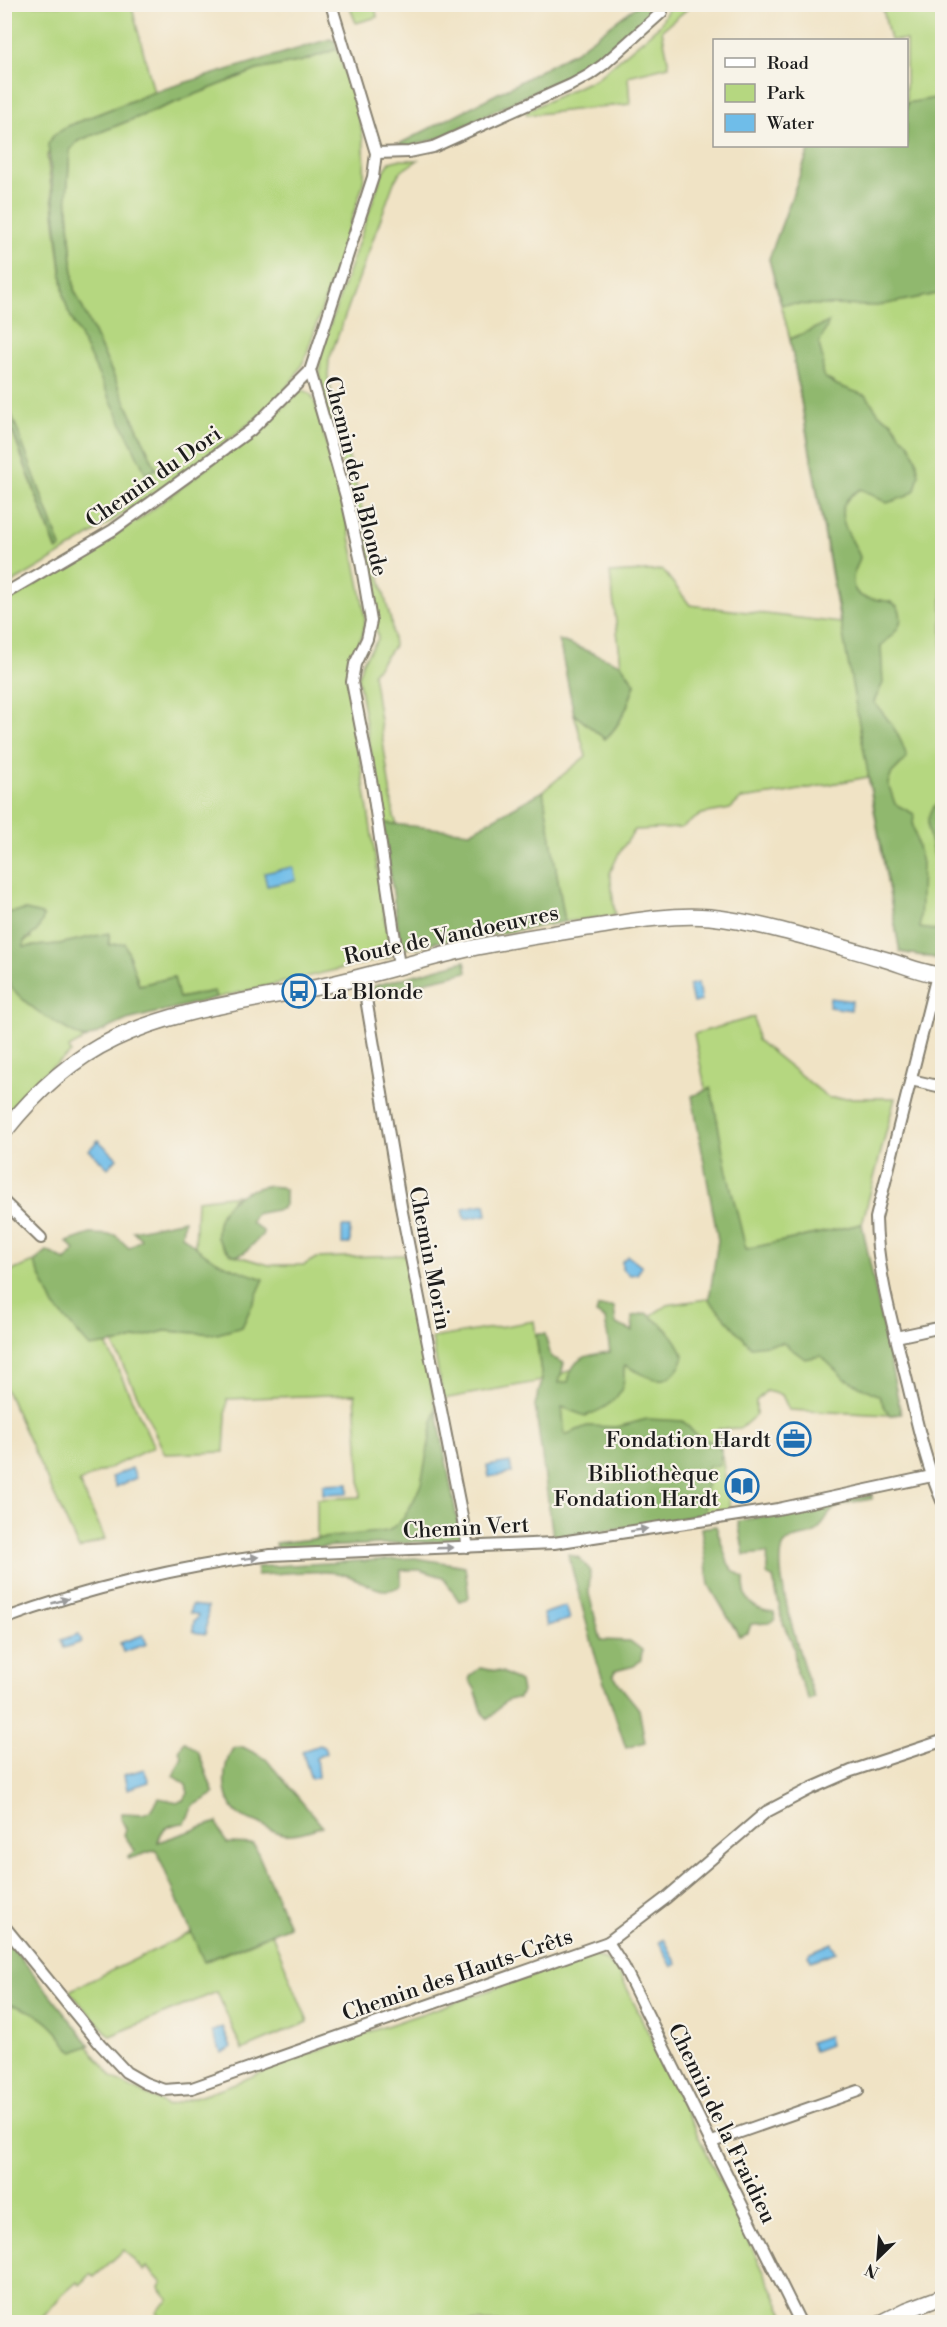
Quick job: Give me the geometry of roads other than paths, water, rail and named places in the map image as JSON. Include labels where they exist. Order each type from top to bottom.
[{"type":"main road","name":"Route de Vandoeuvres","points":[[4,1132],[37,1094],[65,1069],[98,1047],[134,1030],[184,1015],[329,985],[478,947],[564,932],[652,919],[690,916],[743,923],[858,951],[940,975]]},
{"type":"main road","points":[[883,2322],[942,2297]]},
{"type":"street","name":"Chemin de la Blonde","points":[[331,4],[376,153],[373,177],[310,371],[349,509],[371,621],[367,639],[355,664],[352,682],[372,785],[399,966]]},
{"type":"street","points":[[376,153],[409,152],[433,147],[571,85],[611,58],[662,12],[663,4]]},
{"type":"street","name":"Chemin du Dori","points":[[4,594],[114,530],[251,430],[310,371]]},
{"type":"street","name":"Chemin Morin","points":[[362,975],[402,1212],[468,1547]]},
{"type":"street","points":[[940,975],[876,1218],[877,1246],[896,1337],[919,1434],[942,1501]]},
{"type":"street","points":[[911,1080],[942,1087]]},
{"type":"street","points":[[4,1202],[41,1238]]},
{"type":"street","points":[[896,1337],[942,1327]]},
{"type":"street","name":"Chemin Vert","points":[[4,1619],[133,1581],[235,1560],[271,1555],[554,1543],[778,1509],[932,1476]]},
{"type":"street","name":"Chemin des Hauts-Crêts","points":[[4,1926],[126,2072],[145,2084],[164,2090],[192,2088],[608,1942],[623,1933],[666,1898],[766,1812],[851,1771],[942,1741]]},
{"type":"street","name":"Chemin de la Fraidieu","points":[[608,1942],[624,1966],[800,2322]]},
{"type":"street","points":[[711,2142],[858,2091]]},
{"type":"water","points":[[293,867],[296,880],[267,886],[264,873]]},
{"type":"water","points":[[698,983],[701,1001],[693,1003],[689,985]]},
{"type":"water","points":[[830,998],[852,1001],[851,1010],[829,1007]]},
{"type":"water","points":[[98,1140],[117,1158],[108,1168],[89,1150]]},
{"type":"water","points":[[485,1204],[487,1215],[465,1219],[463,1208]]},
{"type":"water","points":[[342,1227],[350,1227],[350,1244],[342,1244]]},
{"type":"water","points":[[628,1256],[642,1267],[637,1274],[630,1275],[622,1269],[622,1261]]},
{"type":"water","points":[[510,1462],[512,1473],[489,1477],[487,1466]]},
{"type":"water","points":[[132,1468],[136,1478],[116,1487],[112,1477]]},
{"type":"water","points":[[348,1483],[348,1493],[323,1494],[323,1484]]},
{"type":"water","points":[[191,1605],[208,1607],[206,1634],[193,1632],[194,1620],[198,1615],[190,1613]]},
{"type":"water","points":[[566,1606],[570,1619],[547,1626],[543,1614]]},
{"type":"water","points":[[79,1634],[82,1642],[64,1648],[61,1640]]},
{"type":"water","points":[[143,1635],[147,1644],[123,1652],[120,1643]]},
{"type":"water","points":[[320,1745],[324,1747],[326,1753],[316,1758],[318,1777],[311,1779],[302,1751]]},
{"type":"water","points":[[144,1769],[149,1782],[127,1789],[124,1775]]},
{"type":"water","points":[[664,1939],[677,1964],[672,1967],[659,1942]]},
{"type":"water","points":[[832,1943],[836,1952],[811,1961],[808,1955],[811,1952]]},
{"type":"water","points":[[223,2027],[231,2048],[221,2053],[212,2032]]},
{"type":"water","points":[[828,2036],[830,2045],[814,2051],[810,2042]]},
{"type":"place","name":"La Blonde","points":[[299,991]]},
{"type":"place","name":"Fondation Hardt","points":[[794,1439]]},
{"type":"place","name":"Bibliothèque Fondation Hardt","points":[[742,1486]]}]
